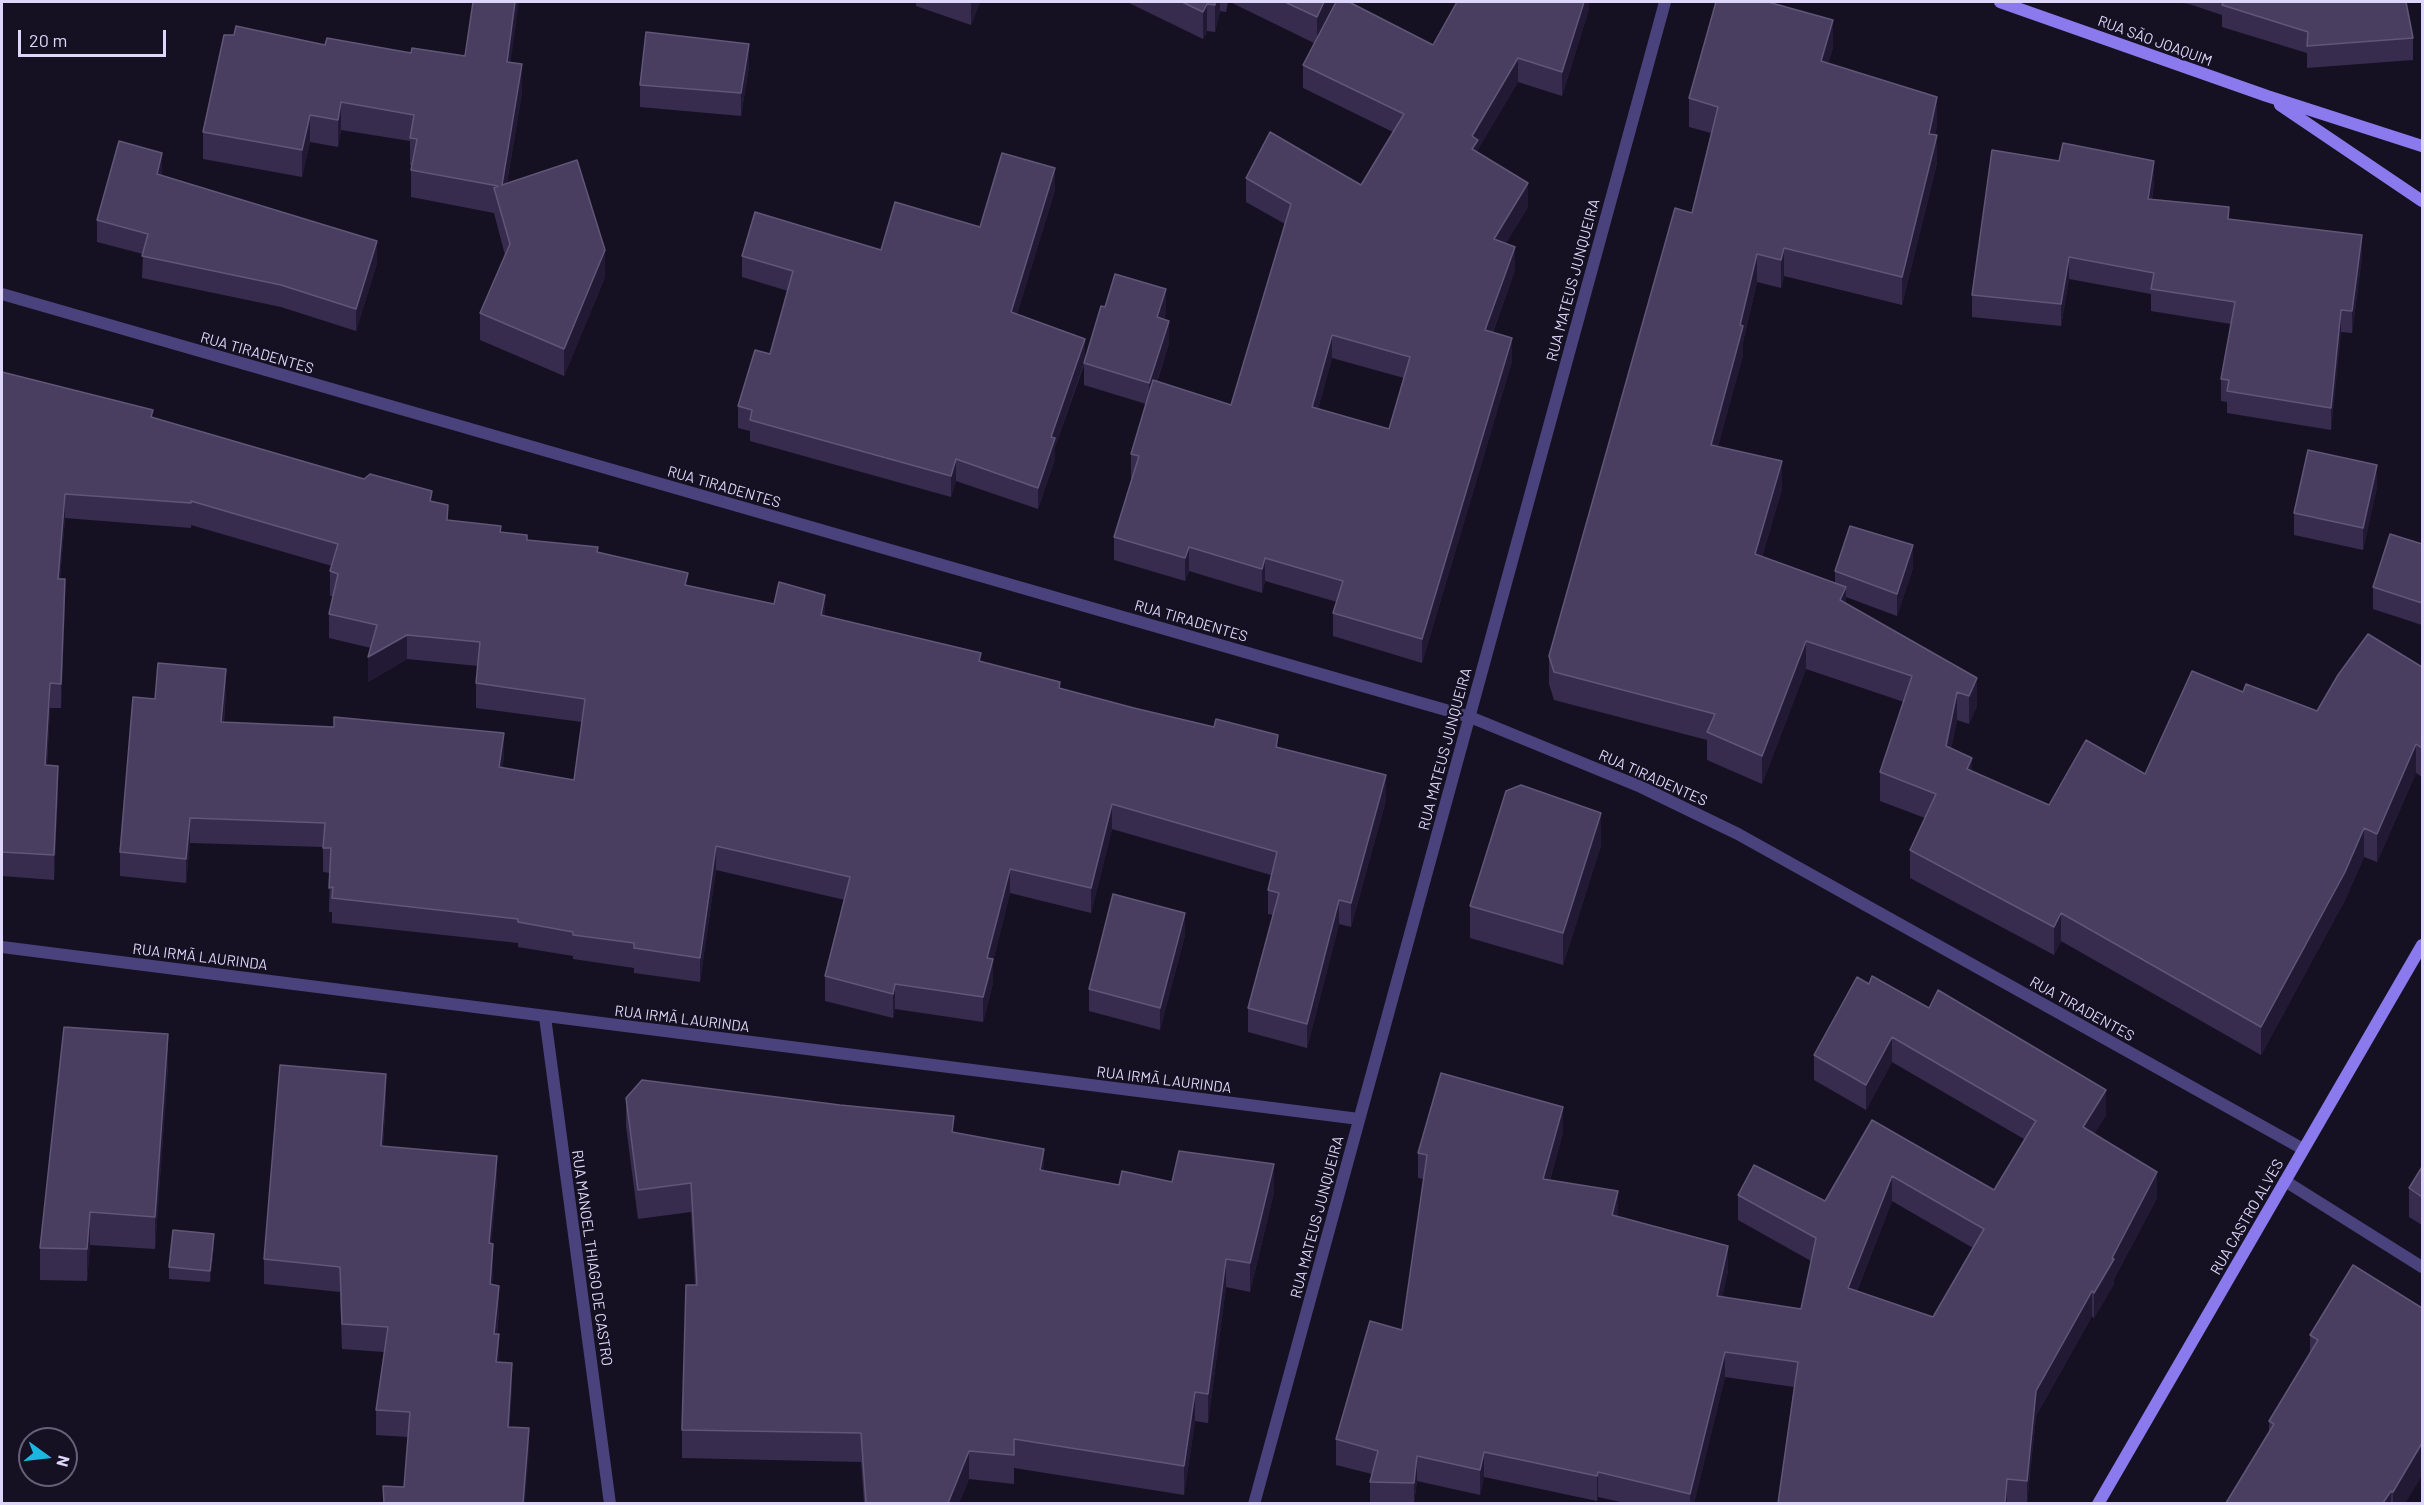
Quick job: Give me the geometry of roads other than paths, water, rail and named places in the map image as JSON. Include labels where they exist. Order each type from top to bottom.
[{"type":"main road","name":"RUA SÃO JOAQUIM","points":[[2000,2],[2267,96],[2422,146]]},
{"type":"main road","name":"RUA SÃO JOAQUIM","points":[[2267,96],[2422,201]]},
{"type":"main road","name":"RUA CASTRO ALVES","points":[[2098,1503],[2422,946]]},
{"type":"street","name":"RUA MATEUS JUNQUEIRA","points":[[1254,1503],[1665,2]]},
{"type":"street","name":"RUA TIRADENTES","points":[[2,294],[1470,717],[1641,787],[1738,834],[2303,1149]]},
{"type":"street","name":"RUA IRMÃ LAURINDA","points":[[2,947],[1359,1119]]},
{"type":"street","name":"RUA MANOEL THIAGO DE CASTRO","points":[[545,1017],[610,1503]]},
{"type":"street","points":[[2285,1181],[2422,1267]]}]
